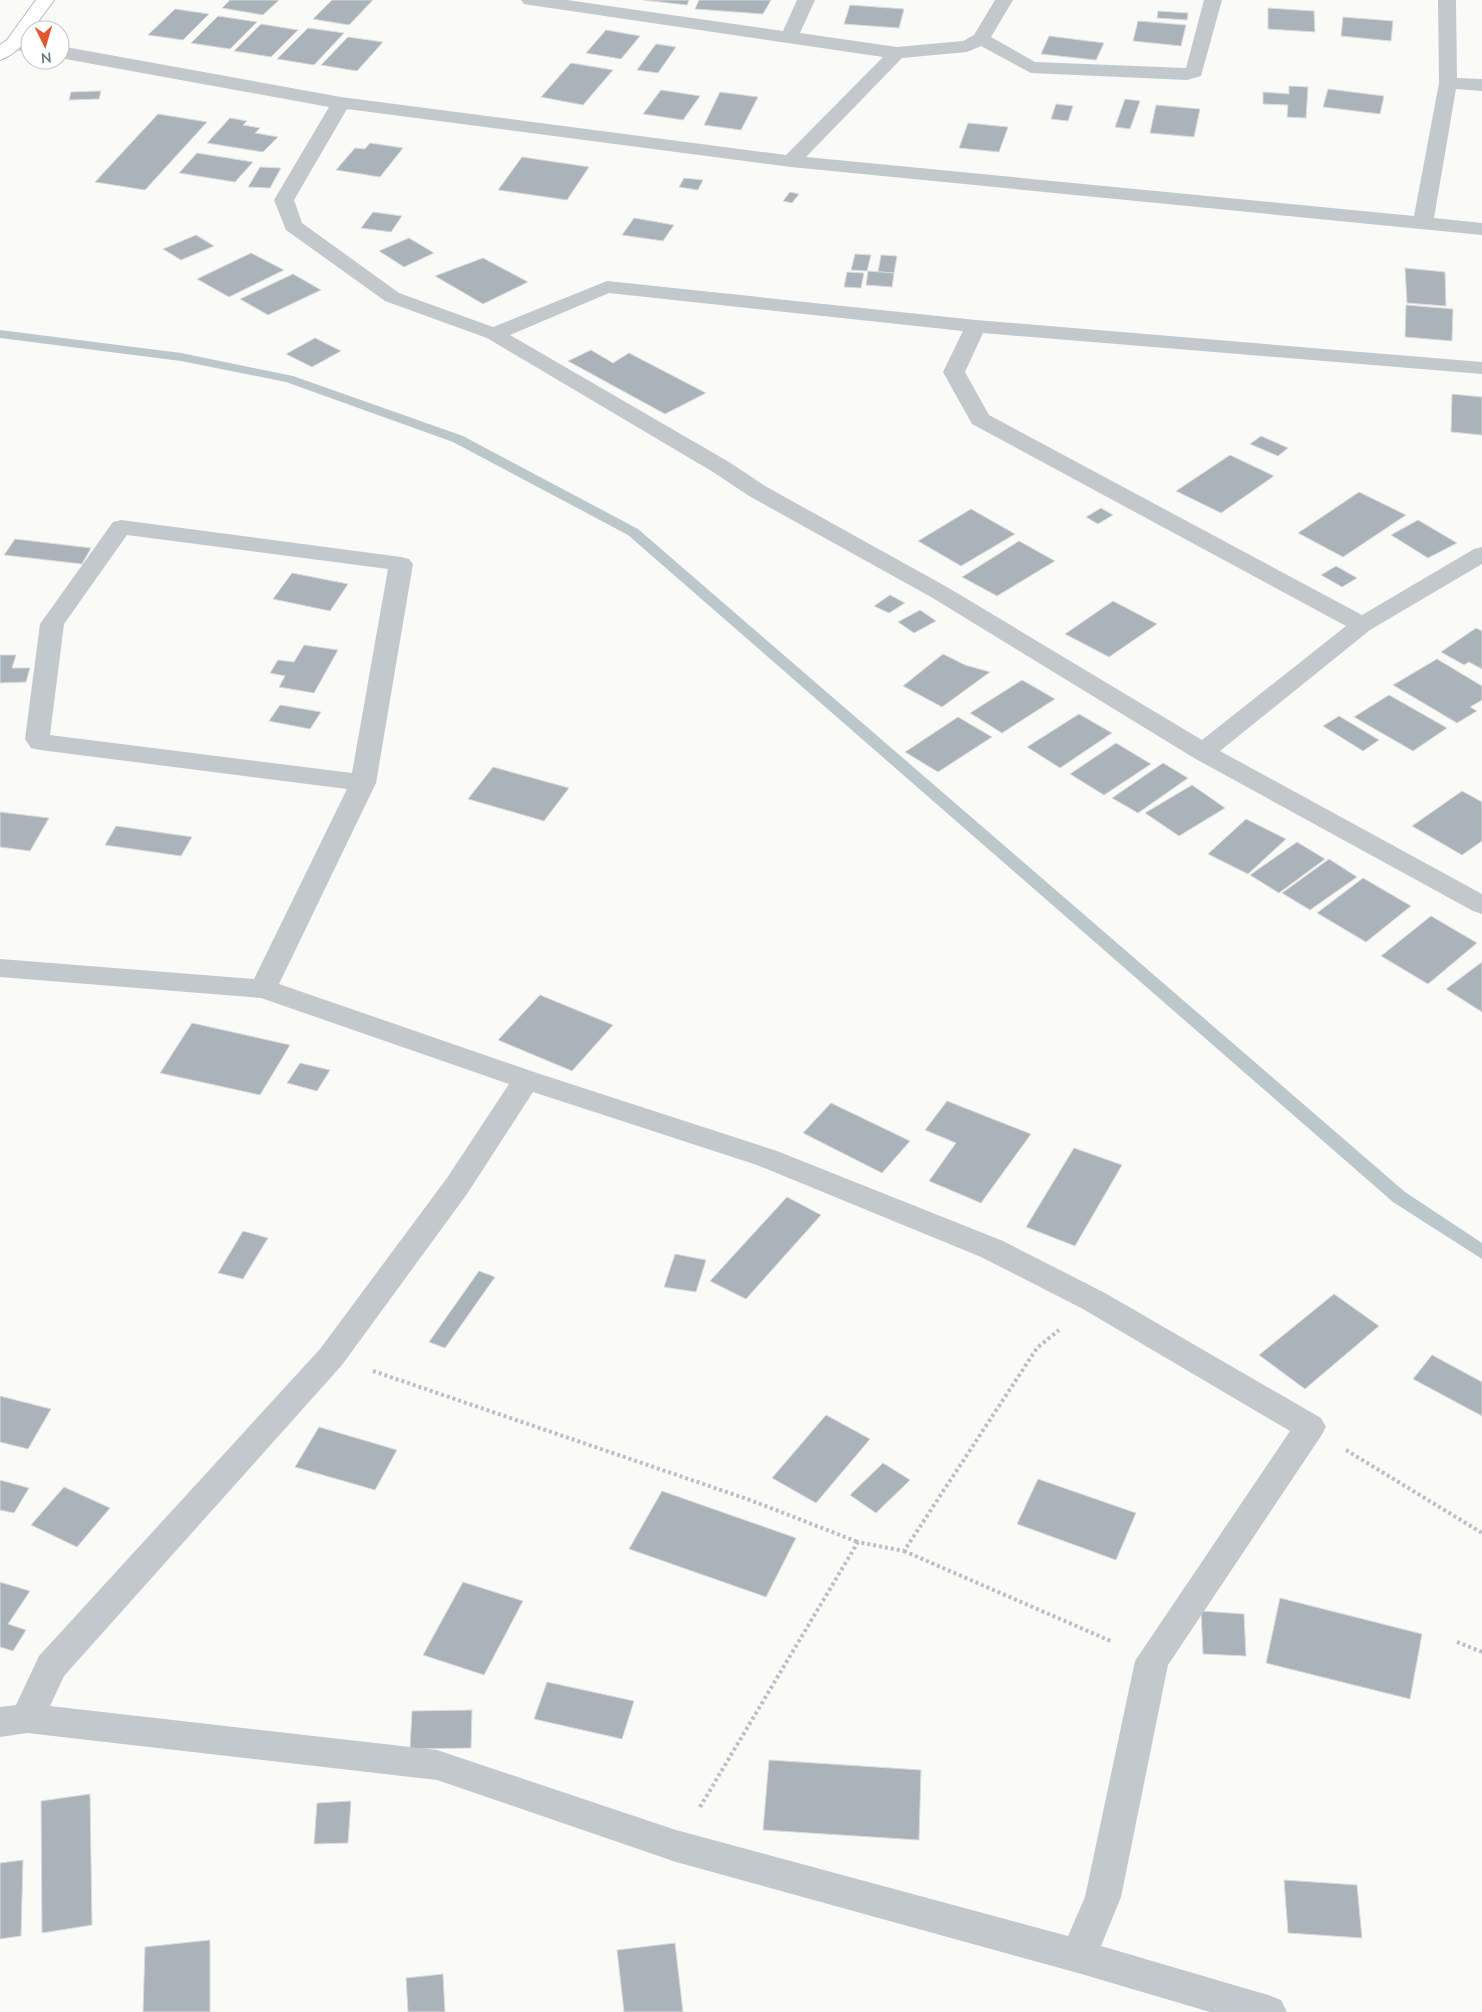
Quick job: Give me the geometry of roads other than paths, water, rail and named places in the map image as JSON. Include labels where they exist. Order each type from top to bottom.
[{"type":"street","points":[[14,48],[46,0]]},
{"type":"street","points":[[530,0],[582,3],[789,38],[897,53],[968,46],[981,39],[1004,0]]},
{"type":"street","points":[[789,38],[806,0]]},
{"type":"street","points":[[981,39],[1031,67],[1187,74],[1194,72],[1213,0]]},
{"type":"street","points":[[1423,222],[1448,82],[1447,0]]},
{"type":"street","points":[[792,161],[897,53]]},
{"type":"street","points":[[70,54],[341,103],[792,161],[1482,229]]},
{"type":"street","points":[[1448,82],[1482,85]]},
{"type":"street","points":[[341,103],[284,200],[293,226],[392,297],[494,334],[713,462],[757,491],[939,592],[1203,752],[1482,905]]},
{"type":"street","points":[[494,334],[607,287],[976,326],[1482,368]]},
{"type":"street","points":[[976,326],[954,372],[980,419],[1362,625]]},
{"type":"street","points":[[263,989],[363,783],[401,564],[121,527],[52,624],[37,739],[40,742],[363,783]]},
{"type":"street","points":[[1203,752],[1362,625],[1482,554]]},
{"type":"street","points":[[0,968],[263,989],[527,1080],[767,1158],[992,1249],[1094,1301],[1310,1427],[1152,1660],[1103,1897],[1078,1956]]},
{"type":"street","points":[[527,1080],[457,1186],[331,1357],[51,1666],[13,1720],[437,1766],[676,1846],[1078,1956],[1268,2012]]},
{"type":"waterway","points":[[0,334],[181,357],[289,379],[458,439],[633,532],[1399,1197],[1482,1252]]}]
